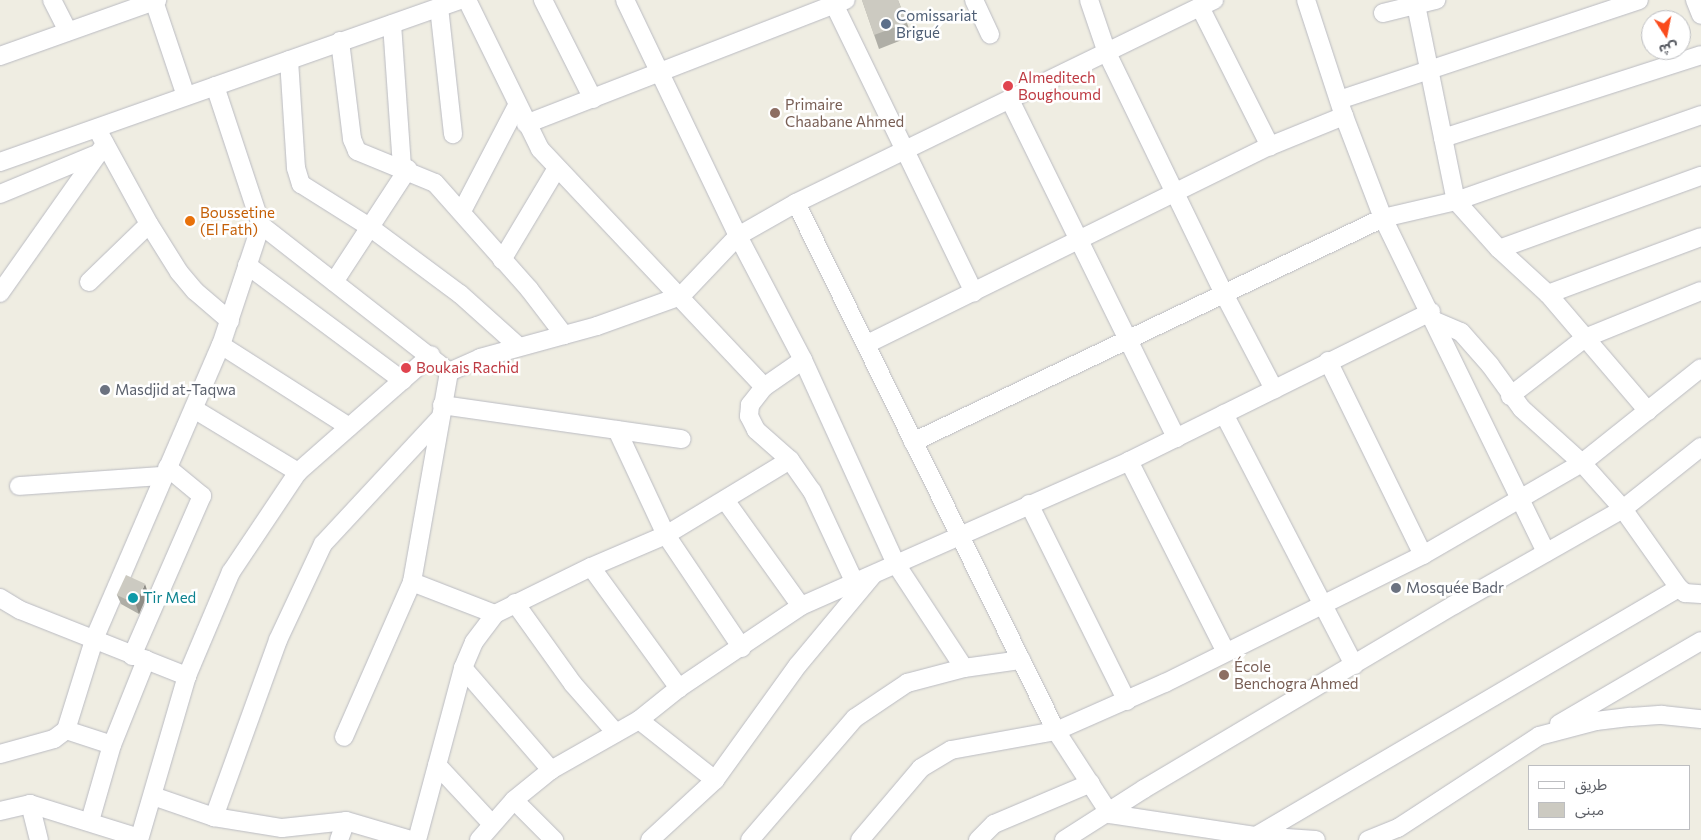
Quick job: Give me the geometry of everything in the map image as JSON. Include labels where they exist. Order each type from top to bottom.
[{"type":"street","points":[[52,0],[68,31]]},
{"type":"street","points":[[0,194],[186,96],[461,0]]},
{"type":"street","points":[[467,0],[517,106],[540,149],[681,296],[764,387]]},
{"type":"street","points":[[543,0],[593,99]]},
{"type":"street","points":[[625,0],[738,236],[803,360],[896,564],[964,668]]},
{"type":"street","points":[[974,0],[990,35]]},
{"type":"street","points":[[1089,0],[1107,53],[1222,292],[1274,389]]},
{"type":"street","points":[[1306,0],[1341,108],[1383,218],[1433,316],[1546,552]]},
{"type":"street","points":[[1382,13],[1415,2],[1436,0]]},
{"type":"street","points":[[867,344],[1078,240],[1176,195],[1341,108],[1431,70],[1639,0]]},
{"type":"street","points":[[1695,0],[1701,15]]},
{"type":"street","points":[[526,124],[837,1],[904,151],[974,292]]},
{"type":"street","points":[[0,56],[148,2],[186,96]]},
{"type":"street","points":[[1415,2],[1431,70],[1456,201],[1499,249],[1548,294],[1648,411]]},
{"type":"street","points":[[449,372],[480,358],[564,335],[681,296],[738,236],[796,203],[1207,4],[1270,146]]},
{"type":"street","points":[[439,7],[453,134]]},
{"type":"street","points":[[334,282],[371,228],[405,168],[392,24]]},
{"type":"street","points":[[340,41],[354,146],[362,155],[405,168],[435,183],[462,211],[564,335]]},
{"type":"street","points":[[1443,138],[1701,55]]},
{"type":"street","points":[[289,60],[296,168],[301,184],[371,228],[460,294],[519,347]]},
{"type":"street","points":[[215,86],[262,225],[431,355],[449,372]]},
{"type":"street","points":[[1010,100],[1176,438]]},
{"type":"street","points":[[462,211],[517,106]]},
{"type":"street","points":[[913,442],[1222,292],[1383,218],[1456,201],[1701,116]]},
{"type":"street","points":[[0,162],[99,143]]},
{"type":"street","points":[[99,143],[149,224],[195,291],[230,321]]},
{"type":"street","points":[[0,293],[99,143]]},
{"type":"street","points":[[502,260],[557,168]]},
{"type":"street","points":[[1499,249],[1701,176]]},
{"type":"street","points":[[796,203],[867,344],[958,537],[1056,731],[1110,814],[1256,836],[1316,840]]},
{"type":"street","points":[[89,282],[149,224]]},
{"type":"street","points":[[0,754],[54,739],[66,730],[95,637],[221,345],[262,225]]},
{"type":"street","points":[[1548,294],[1701,237]]},
{"type":"street","points":[[247,265],[403,380]]},
{"type":"street","points":[[1510,396],[1585,338],[1701,291]]},
{"type":"street","points":[[479,840],[514,800],[551,770],[639,720],[679,688],[742,648],[801,606],[1129,461],[1328,361],[1433,316]]},
{"type":"street","points":[[1433,316],[1461,332],[1490,365],[1510,396],[1582,463],[1623,509],[1679,588],[1685,592],[1701,594]]},
{"type":"street","points":[[221,345],[349,427]]},
{"type":"street","points":[[0,811],[30,804],[90,821],[139,839],[187,676],[232,572],[298,472],[431,355]]},
{"type":"street","points":[[803,360],[764,387],[750,405],[749,416],[756,430],[790,460],[812,491],[854,581]]},
{"type":"street","points":[[1328,361],[1424,555]]},
{"type":"street","points":[[860,840],[921,768],[951,750],[1056,731],[1127,701],[1424,555],[1582,463],[1701,368]]},
{"type":"street","points":[[344,736],[412,582],[449,372]]},
{"type":"street","points":[[194,409],[298,472]]},
{"type":"street","points":[[441,412],[682,438]]},
{"type":"street","points":[[214,817],[278,640],[323,544],[441,412]]},
{"type":"street","points":[[1224,414],[1354,665]]},
{"type":"street","points":[[617,430],[666,535],[742,648]]},
{"type":"street","points":[[1072,838],[1110,814],[1144,789],[1546,552],[1623,509],[1701,447]]},
{"type":"street","points":[[417,840],[464,668],[474,642],[495,614],[591,567],[666,535],[790,460]]},
{"type":"street","points":[[1129,461],[1226,652]]},
{"type":"street","points":[[19,486],[165,471],[202,496],[139,658],[90,821]]},
{"type":"street","points":[[725,500],[801,606]]},
{"type":"street","points":[[1029,504],[1127,701]]},
{"type":"street","points":[[591,567],[679,688]]},
{"type":"street","points":[[650,840],[715,780],[798,665],[875,572]]},
{"type":"street","points":[[412,582],[495,614]]},
{"type":"street","points":[[1256,836],[1679,588]]},
{"type":"street","points":[[0,598],[20,610],[95,637],[139,658],[187,676]]},
{"type":"street","points":[[515,603],[573,684],[616,733]]},
{"type":"street","points":[[1368,840],[1411,820],[1539,736],[1701,640]]},
{"type":"street","points":[[750,840],[855,718],[907,683],[964,668],[1021,660]]},
{"type":"street","points":[[464,668],[551,770]]},
{"type":"street","points":[[1539,736],[1596,721],[1631,717],[1662,715],[1701,719]]},
{"type":"street","points":[[639,720],[715,780]]},
{"type":"street","points":[[66,730],[112,745]]},
{"type":"street","points":[[437,765],[492,823]]},
{"type":"street","points":[[978,840],[994,824],[1091,783]]},
{"type":"street","points":[[153,796],[214,817],[282,828],[346,821],[411,840]]},
{"type":"street","points":[[514,800],[554,840]]},
{"type":"street","points":[[30,804],[39,840]]},
{"type":"street","points":[[339,840],[346,821]]},
{"type":"building","name":"Comissariat Brigué","points":[[862,0],[898,0],[907,23],[874,35]]},
{"type":"building","points":[[126,575],[145,584],[136,604],[117,595]]},
{"type":"place","name":"Comissariat Brigué","points":[[886,24]]},
{"type":"place","name":"Almeditech Boughoumd","points":[[1008,86]]},
{"type":"place","name":"Primaire Chaabane Ahmed","points":[[775,113]]},
{"type":"place","name":"Boussetine (El Fath)","points":[[190,221]]},
{"type":"place","name":"Boukais Rachid","points":[[406,368]]},
{"type":"place","name":"Masdjid at-Taqwa","points":[[105,390]]},
{"type":"place","name":"Mosquée Badr","points":[[1396,588]]},
{"type":"place","name":"Tir Med","points":[[133,598]]},
{"type":"place","name":"École Benchogra Ahmed","points":[[1224,675]]}]
